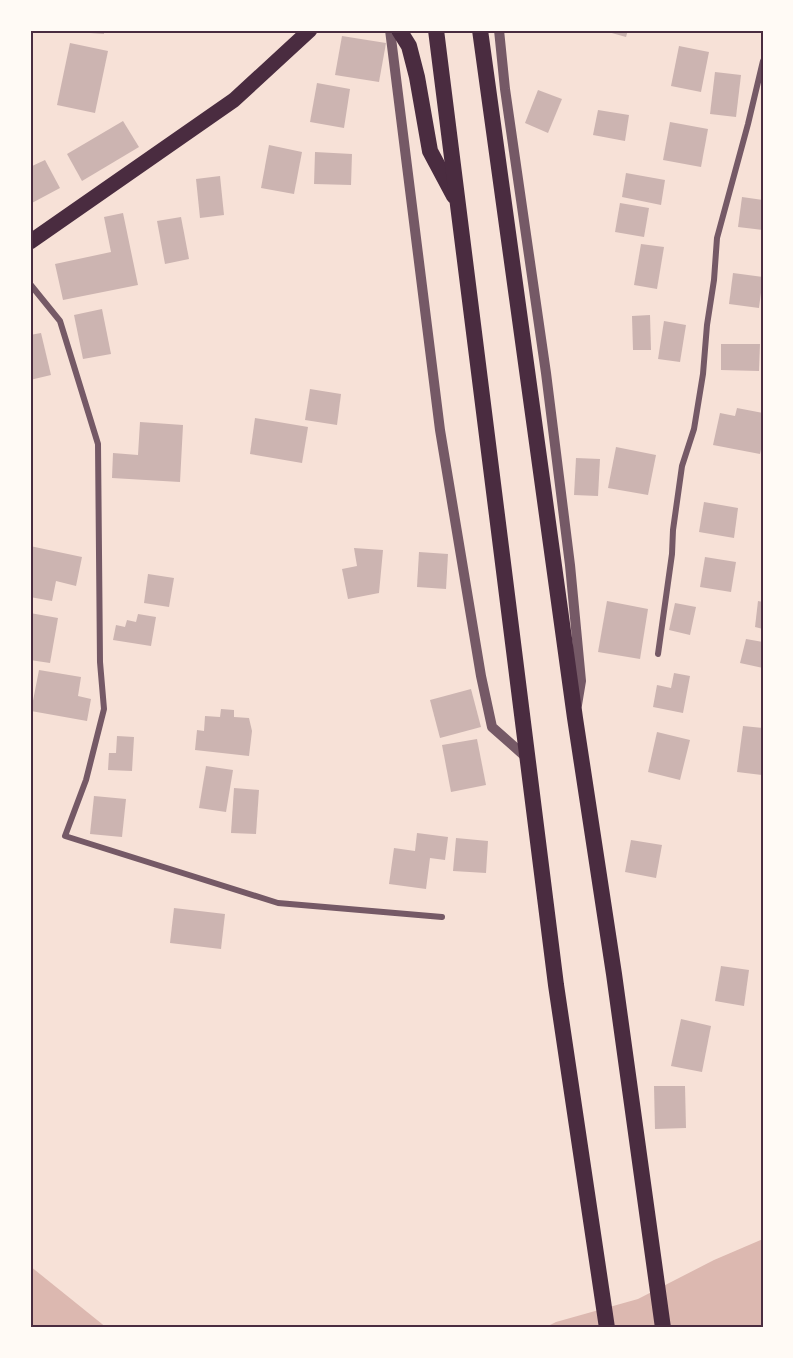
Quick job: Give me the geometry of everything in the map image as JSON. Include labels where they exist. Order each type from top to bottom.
[{"type":"highway","points":[[399,30],[409,46],[430,151],[458,205]]},
{"type":"highway","points":[[436,30],[556,985],[607,1328]]},
{"type":"highway","points":[[480,30],[575,718],[614,974],[663,1328]]},
{"type":"highway","points":[[490,30],[494,60],[490,100]]},
{"type":"main road","points":[[30,243],[234,100],[310,30]]},
{"type":"street","points":[[390,30],[440,430],[481,675],[492,727],[528,758]]},
{"type":"street","points":[[499,30],[505,90],[543,350],[570,566],[581,681],[575,718]]},
{"type":"street","points":[[658,654],[682,466],[694,429],[703,374],[717,238],[763,61]]},
{"type":"street","points":[[30,284],[60,321],[98,444],[100,662],[104,709],[86,780],[65,836],[278,903],[442,917]]},
{"type":"shaded area","points":[[763,1239],[763,1328],[544,1328],[556,1322],[638,1299],[714,1260]]},
{"type":"shaded area","points":[[30,1266],[107,1328],[30,1328]]},
{"type":"building","points":[[76,30],[104,30],[104,34],[76,32]]},
{"type":"building","points":[[601,30],[628,30],[626,37]]},
{"type":"building","points":[[342,36],[386,43],[379,82],[335,75]]},
{"type":"building","points":[[70,43],[108,51],[95,113],[57,105]]},
{"type":"building","points":[[679,46],[709,52],[701,92],[671,86]]},
{"type":"building","points":[[715,72],[741,75],[736,117],[710,114]]},
{"type":"building","points":[[317,83],[350,89],[344,128],[310,122]]},
{"type":"building","points":[[538,90],[562,99],[548,133],[525,123]]},
{"type":"building","points":[[598,110],[629,115],[625,141],[593,135]]},
{"type":"building","points":[[123,121],[139,147],[82,181],[67,154]]},
{"type":"building","points":[[670,122],[708,129],[701,167],[663,160]]},
{"type":"building","points":[[269,145],[302,152],[294,194],[261,188]]},
{"type":"building","points":[[315,152],[352,154],[351,185],[314,184]]},
{"type":"building","points":[[45,160],[60,188],[30,204],[30,167]]},
{"type":"building","points":[[626,173],[665,180],[661,205],[622,197]]},
{"type":"building","points":[[220,176],[224,215],[200,218],[196,179]]},
{"type":"building","points":[[742,197],[763,200],[763,230],[738,227]]},
{"type":"building","points":[[620,203],[649,208],[644,237],[615,232]]},
{"type":"building","points":[[123,213],[138,285],[63,300],[55,264],[111,252],[104,217]]},
{"type":"building","points":[[181,217],[189,259],[165,264],[157,221]]},
{"type":"building","points":[[641,244],[664,247],[657,289],[634,285]]},
{"type":"building","points":[[733,273],[763,277],[759,308],[729,304]]},
{"type":"building","points":[[102,309],[111,354],[83,359],[74,315]]},
{"type":"building","points":[[650,315],[651,350],[633,350],[632,316]]},
{"type":"building","points":[[664,321],[686,325],[680,362],[658,359]]},
{"type":"building","points":[[41,333],[51,375],[30,380],[30,335]]},
{"type":"building","points":[[721,344],[760,344],[759,371],[721,370]]},
{"type":"building","points":[[310,389],[341,394],[337,425],[305,420]]},
{"type":"building","points":[[737,408],[763,413],[763,440],[760,454],[713,445],[720,413],[735,416]]},
{"type":"building","points":[[255,418],[308,427],[302,463],[250,454]]},
{"type":"building","points":[[140,422],[183,425],[180,482],[112,478],[113,453],[138,455]]},
{"type":"building","points":[[616,447],[656,455],[648,495],[608,488]]},
{"type":"building","points":[[576,458],[600,459],[598,496],[574,495]]},
{"type":"building","points":[[704,502],[738,508],[734,538],[699,532]]},
{"type":"building","points":[[30,546],[82,557],[76,586],[56,581],[52,601],[30,597]]},
{"type":"building","points":[[354,548],[383,550],[379,593],[348,599],[342,569],[357,566]]},
{"type":"building","points":[[419,552],[448,554],[446,589],[417,587]]},
{"type":"building","points":[[705,557],[736,562],[731,592],[700,587]]},
{"type":"building","points":[[148,574],[174,578],[169,607],[144,603]]},
{"type":"building","points":[[607,601],[648,609],[640,659],[598,652]]},
{"type":"building","points":[[758,601],[763,602],[763,629],[755,627]]},
{"type":"building","points":[[675,603],[696,607],[690,635],[669,630]]},
{"type":"building","points":[[30,613],[58,618],[50,663],[30,660]]},
{"type":"building","points":[[138,614],[156,617],[151,646],[113,640],[116,625],[125,627],[127,620],[136,622]]},
{"type":"building","points":[[746,639],[763,642],[763,668],[740,663]]},
{"type":"building","points":[[39,670],[81,677],[78,696],[91,699],[87,721],[31,711]]},
{"type":"building","points":[[674,673],[690,676],[683,713],[653,707],[657,685],[671,688]]},
{"type":"building","points":[[471,689],[481,727],[440,738],[430,700]]},
{"type":"building","points":[[221,709],[234,710],[234,717],[249,718],[252,731],[249,756],[195,750],[197,730],[204,731],[205,716],[220,717]]},
{"type":"building","points":[[743,726],[763,728],[762,775],[737,772]]},
{"type":"building","points":[[657,732],[690,740],[680,780],[648,772]]},
{"type":"building","points":[[117,736],[134,737],[132,771],[108,770],[109,753],[116,753]]},
{"type":"building","points":[[477,739],[486,785],[451,792],[442,745]]},
{"type":"building","points":[[206,766],[233,770],[226,812],[199,808]]},
{"type":"building","points":[[234,788],[259,790],[256,834],[231,833]]},
{"type":"building","points":[[94,796],[126,799],[122,837],[90,834]]},
{"type":"building","points":[[417,833],[448,837],[445,860],[430,858],[426,889],[389,884],[394,848],[415,851]]},
{"type":"building","points":[[456,838],[488,841],[486,873],[453,871]]},
{"type":"building","points":[[631,840],[662,845],[656,878],[625,872]]},
{"type":"building","points":[[174,908],[225,914],[221,949],[170,943]]},
{"type":"building","points":[[721,966],[749,970],[744,1006],[715,1001]]},
{"type":"building","points":[[681,1019],[711,1026],[702,1072],[671,1066]]},
{"type":"building","points":[[654,1086],[685,1086],[686,1128],[655,1129]]}]
